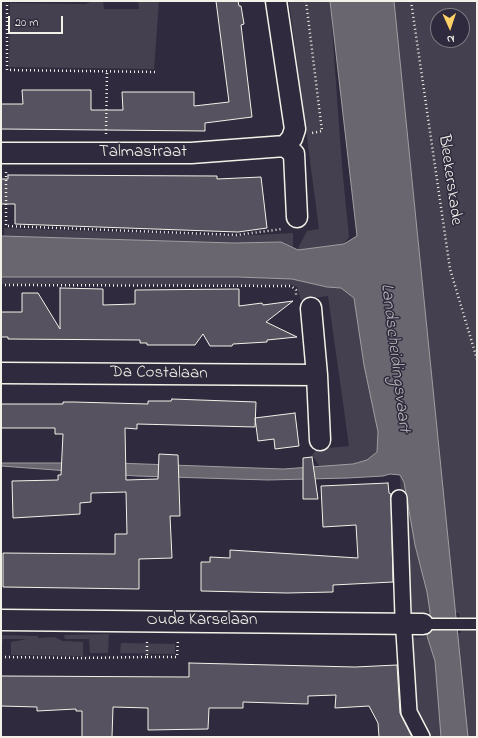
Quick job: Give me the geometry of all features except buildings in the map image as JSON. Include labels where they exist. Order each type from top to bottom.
[{"type":"street","points":[[276,1],[294,129],[289,142],[294,154],[297,217]]},
{"type":"street","name":"Talmastraat","points":[[3,153],[191,154],[289,142]]},
{"type":"street","points":[[311,308],[317,375],[320,440]]},
{"type":"street","name":"Da Costalaan","points":[[1,373],[317,375]]},
{"type":"street","points":[[399,498],[403,623],[409,712],[422,737]]},
{"type":"street","name":"Oude Karselaan","points":[[1,620],[424,624]]},
{"type":"lane","name":"Oude Karselaan","points":[[424,624],[477,624]]},
{"type":"path","points":[[7,1],[7,70],[158,72]]},
{"type":"path","points":[[289,142],[322,131],[306,1]]},
{"type":"path","name":"Bleekerskade","points":[[411,1],[450,269],[477,360]]},
{"type":"path","points":[[106,153],[107,71]]},
{"type":"path","points":[[3,153],[6,226],[237,235],[298,227],[297,217]]},
{"type":"path","points":[[1,285],[291,286],[296,290],[297,302],[311,308]]},
{"type":"path","points":[[147,657],[148,621]]},
{"type":"path","points":[[1,657],[177,657],[178,621]]},
{"type":"shaded area","points":[[94,1],[103,1],[104,9],[139,9],[138,1],[159,1],[154,69],[9,67],[10,3],[85,4]]},
{"type":"shaded area","points":[[289,1],[330,1],[342,166],[349,237],[344,244],[297,250],[307,231],[319,229]]},
{"type":"shaded area","points":[[391,1],[477,1],[477,737],[468,737],[456,633],[461,633],[459,613],[455,613],[412,180]]},
{"type":"shaded area","points":[[4,228],[234,236],[293,233],[293,248],[281,242],[234,243],[4,236]]},
{"type":"shaded area","points":[[1,277],[237,277],[292,279],[327,287],[341,288],[354,298],[364,365],[378,432],[377,452],[367,460],[353,464],[320,467],[312,455],[317,449],[349,446],[328,296],[301,300],[297,287],[292,285],[1,284]]},
{"type":"shaded area","points":[[400,475],[404,482],[415,545],[427,592],[430,612],[406,613]]},
{"type":"shaded area","points":[[109,634],[108,653],[90,653],[89,639],[65,639],[64,635]]},
{"type":"shaded area","points":[[1,635],[38,636],[38,638],[55,637],[62,641],[83,642],[83,656],[11,655],[11,642],[27,639],[3,639],[1,651]]},
{"type":"shaded area","points":[[427,636],[435,661],[441,737],[428,737],[415,713],[413,638]]},
{"type":"shaded area","points":[[121,643],[175,644],[175,654],[120,653]]},
{"type":"water","name":"Landscheidingsvaart","points":[[330,1],[394,1],[468,737],[441,737],[435,661],[427,636],[430,612],[427,592],[415,545],[404,482],[400,475],[390,474],[383,476],[348,478],[268,480],[137,476],[1,466],[1,463],[116,463],[283,469],[353,464],[367,460],[377,452],[378,432],[364,365],[354,298],[341,288],[327,287],[292,279],[237,277],[1,277],[1,236],[234,243],[281,242],[298,250],[344,244],[357,236]]}]
